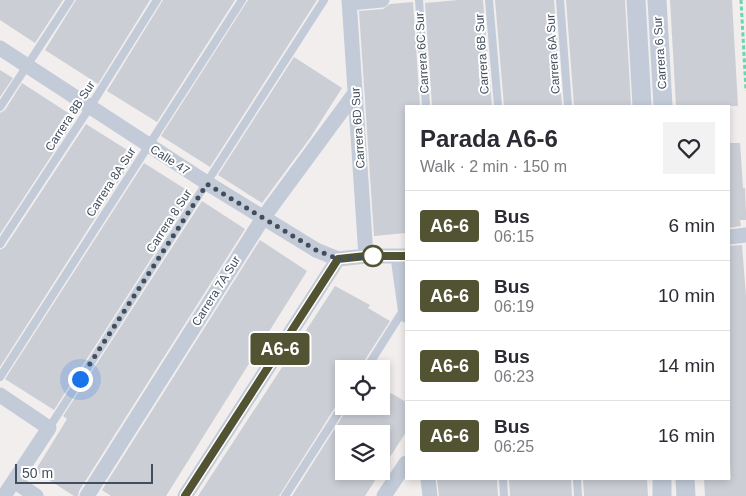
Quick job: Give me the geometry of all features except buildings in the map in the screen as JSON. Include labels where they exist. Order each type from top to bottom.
[{"type":"street","points":[[349,1],[382,0]]},
{"type":"street","name":"Carrera 6 Sur","points":[[636,0],[642,105]]},
{"type":"street","name":"Carrera 6 Sur","points":[[656,0],[664,105]]},
{"type":"street","name":"Carrera 6D Sur","points":[[349,1],[366,256]]},
{"type":"street","name":"Calle 47","points":[[0,48],[207,184],[316,250],[338,259],[366,256],[402,257]]},
{"type":"street","name":"Carrera 7A Sur","points":[[87,496],[263,218],[355,93]]},
{"type":"street","points":[[730,236],[746,235]]},
{"type":"street","points":[[402,257],[405,298]]},
{"type":"street","points":[[185,496],[338,259]]},
{"type":"street","points":[[0,395],[49,428],[4,496]]},
{"type":"street","points":[[384,496],[405,464]]},
{"type":"street","points":[[428,480],[430,496]]},
{"type":"street","points":[[662,480],[662,496]]},
{"type":"street","points":[[685,480],[686,496]]},
{"type":"street","points":[[14,481],[36,496]]},
{"type":"lane","points":[[0,107],[70,0]]},
{"type":"lane","name":"Carrera 8B Sur","points":[[0,244],[158,0]]},
{"type":"lane","name":"Carrera 8A Sur","points":[[0,377],[242,0]]},
{"type":"lane","name":"Carrera 8 Sur","points":[[49,428],[324,0]]},
{"type":"lane","name":"Carrera 6C Sur","points":[[419,0],[426,105]]},
{"type":"lane","name":"Carrera 6B Sur","points":[[490,0],[498,105]]},
{"type":"lane","name":"Carrera 6A Sur","points":[[560,0],[568,105]]},
{"type":"lane","points":[[372,360],[405,312]]},
{"type":"lane","points":[[285,496],[337,415]]},
{"type":"lane","points":[[503,480],[504,496]]},
{"type":"lane","points":[[578,480],[578,496]]},
{"type":"path","points":[[741,0],[746,91]]},
{"type":"bus line","name":"A6-6","points":[[185,496],[338,259],[366,256],[405,256]]},
{"type":"route","points":[[80,379],[207,184],[316,250],[338,259],[373,256]]}]
